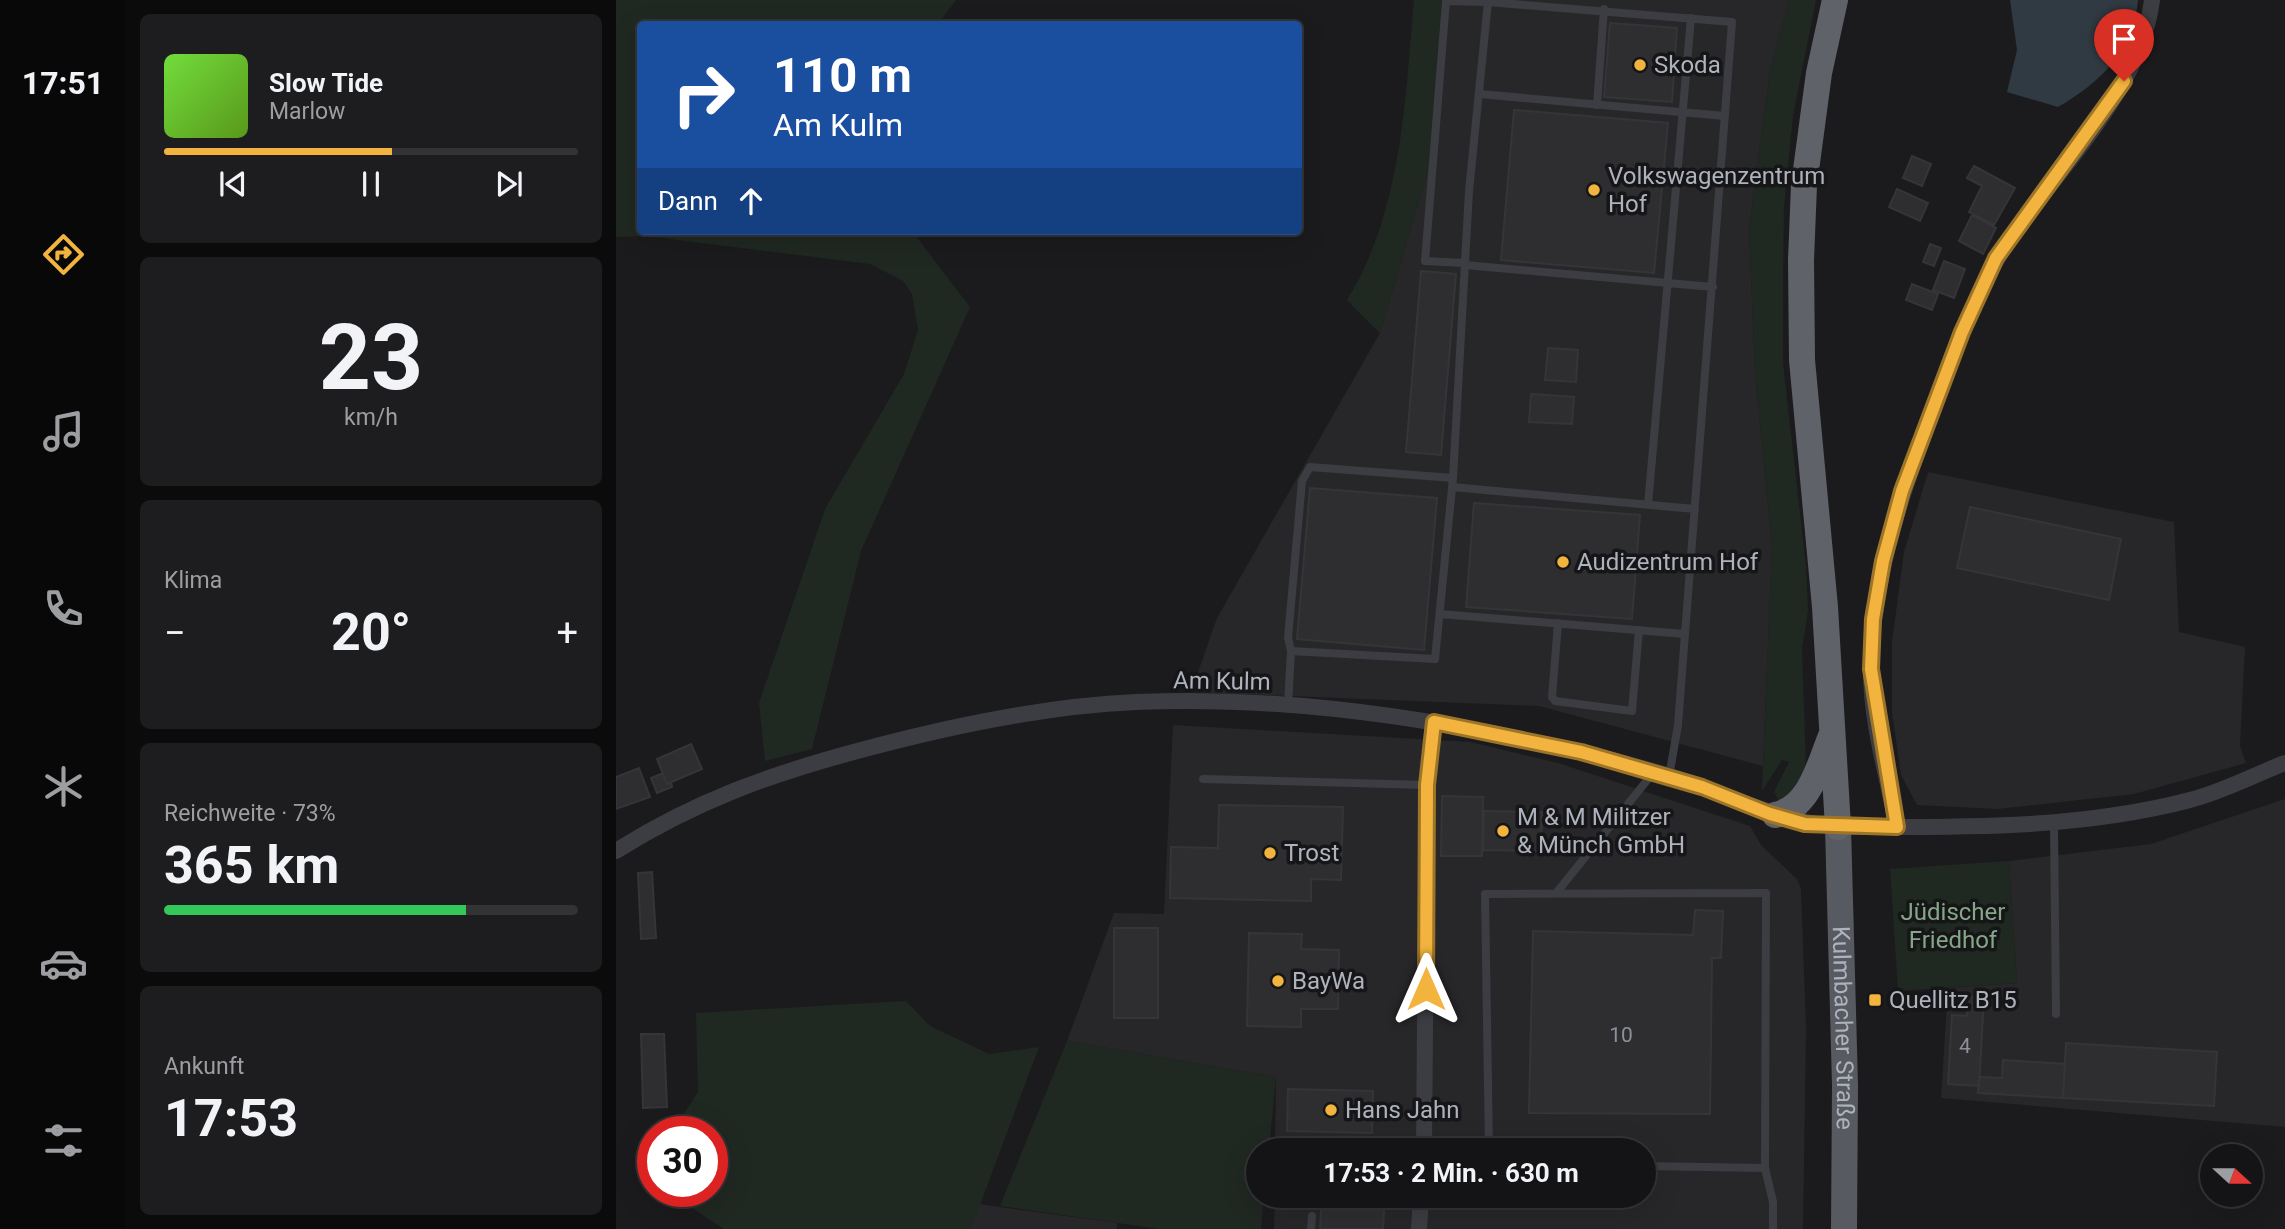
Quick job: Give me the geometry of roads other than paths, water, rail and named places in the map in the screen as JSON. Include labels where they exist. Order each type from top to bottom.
[{"type":"highway","points":[[1835,0],[1819,73],[1804,185],[1801,260],[1802,360],[1834,728],[1838,827]]},
{"type":"highway","points":[[1775,816],[1793,808],[1806,794],[1834,728]]},
{"type":"main road","name":"Kulmbacher Straße","points":[[1838,827],[1845,1085],[1844,1229]]},
{"type":"street","points":[[1897,827],[1871,669],[1873,619],[1883,561],[1911,467],[1962,332],[1996,258],[2124,81],[2141,45],[2151,0]]},
{"type":"street","name":"Am Kulm","points":[[616,851],[666,819],[783,771],[924,733],[1032,714],[1134,702],[1344,708],[1434,722],[1549,745],[1661,775],[1775,816],[1805,824],[1838,827],[2054,824],[2127,815],[2194,800],[2285,763]]},
{"type":"street","points":[[1424,1138],[1427,785],[1434,722]]},
{"type":"street","points":[[1419,1229],[1420,1208]]},
{"type":"lane","points":[[1557,892],[1661,775],[1677,734],[1713,287],[1732,22],[1604,9],[1446,1],[1427,204],[1425,261],[1713,287]]},
{"type":"lane","points":[[1291,651],[1435,659],[1453,483],[1465,264],[1488,2]]},
{"type":"lane","points":[[1597,105],[1604,9]]},
{"type":"lane","points":[[1648,505],[1691,18]]},
{"type":"lane","points":[[1479,94],[1725,116]]},
{"type":"lane","points":[[1288,705],[1291,651],[1288,638],[1302,481],[1310,467],[1695,509]]},
{"type":"lane","points":[[1440,614],[1685,634]]},
{"type":"lane","points":[[1558,623],[1552,696],[1555,701],[1632,711],[1639,630]]},
{"type":"lane","points":[[1203,779],[1427,785]]},
{"type":"lane","points":[[2054,824],[2056,1014]]},
{"type":"lane","points":[[1489,1138],[1485,894],[1766,893],[1765,1168],[1773,1202],[1773,1229]]},
{"type":"lane","points":[[1656,1166],[1765,1168]]},
{"type":"lane","points":[[1311,1229],[1312,1216]]},
{"type":"place","name":"Skoda","points":[[1640,65]]},
{"type":"place","name":"Volkswagenzentrum Hof","points":[[1594,190]]},
{"type":"place","name":"Audizentrum Hof","points":[[1563,562]]},
{"type":"place","name":"M & M Militzer & Münch GmbH","points":[[1503,831]]},
{"type":"place","name":"Trost","points":[[1270,853]]},
{"type":"place","name":"BayWa","points":[[1278,981]]},
{"type":"place","name":"Quellitz B15","points":[[1875,1000]]},
{"type":"place","name":"Hans Jahn","points":[[1331,1110]]},
{"type":"park label","name":"Jüdischer Friedhof","points":[[1953,926]]}]
